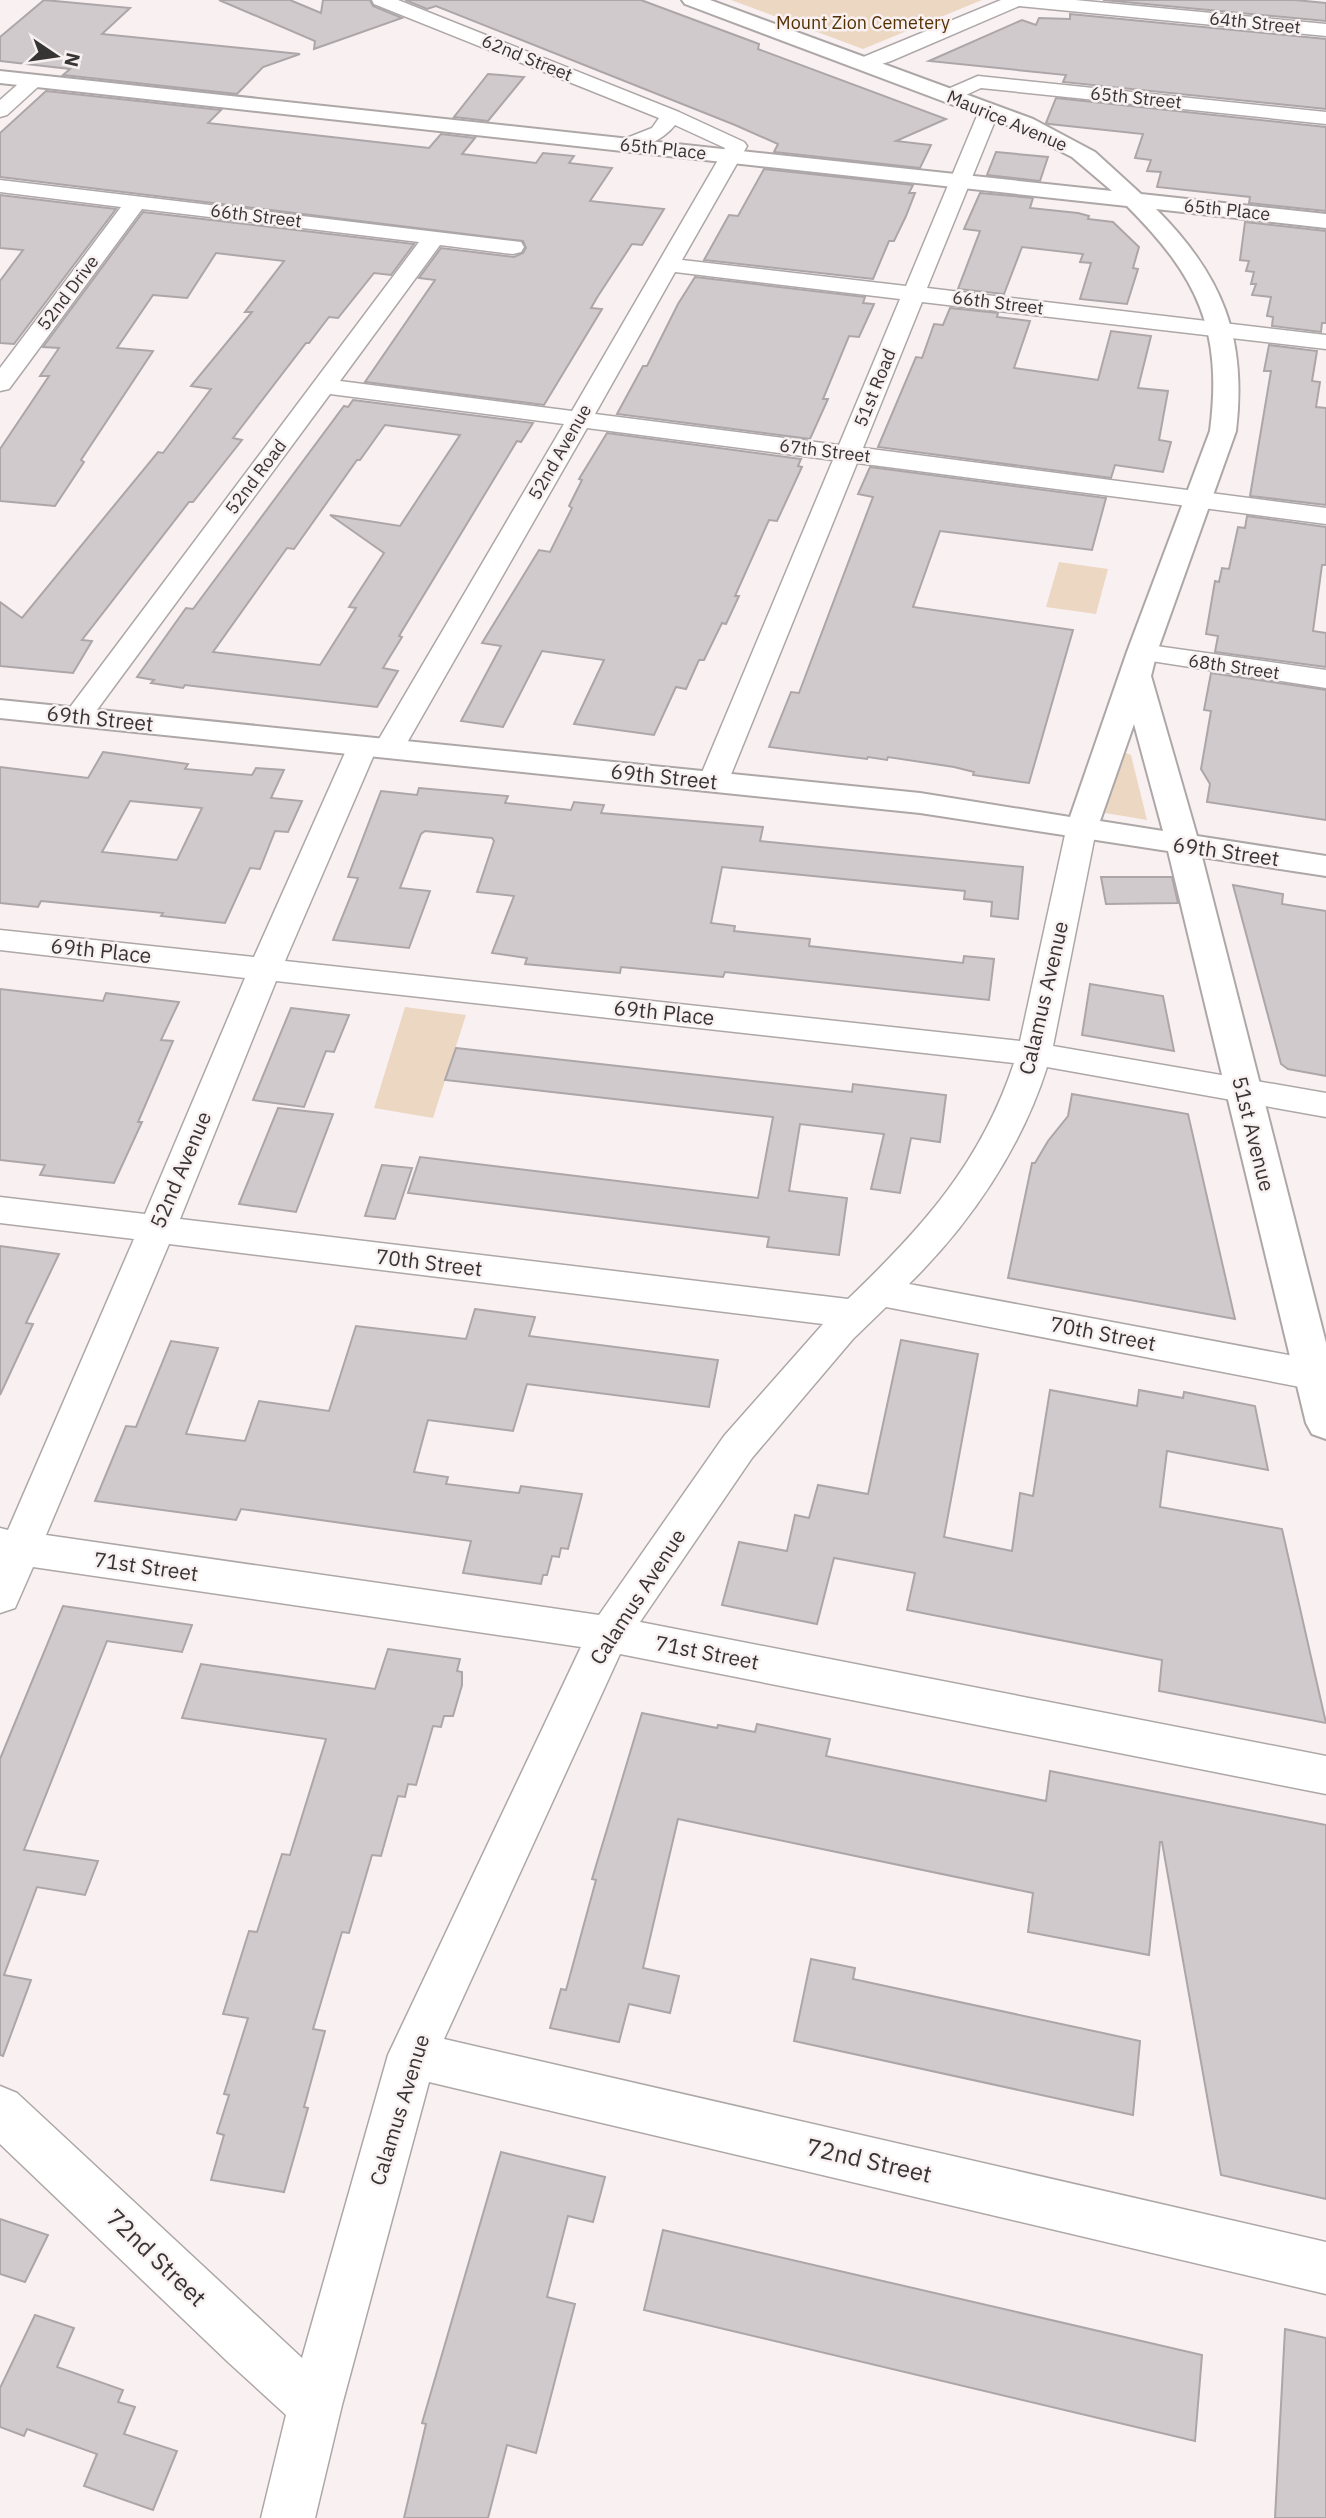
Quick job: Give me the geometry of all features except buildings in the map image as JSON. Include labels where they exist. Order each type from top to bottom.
[{"type":"street","name":"62nd Street","points":[[381,0],[672,116],[737,146],[732,156]]},
{"type":"street","name":"Maurice Avenue","points":[[692,0],[989,110],[1057,139],[1086,156],[1135,200],[1190,261],[1205,286],[1222,329],[1229,371],[1229,402],[1223,431],[1081,830]]},
{"type":"street","points":[[863,64],[1017,0]]},
{"type":"street","name":"64th Street","points":[[1017,0],[1326,30]]},
{"type":"street","name":"65th Place","points":[[0,77],[1326,221]]},
{"type":"street","points":[[0,111],[33,81]]},
{"type":"street","name":"65th Street","points":[[948,96],[978,82],[1326,118]]},
{"type":"street","name":"51st Road","points":[[713,782],[989,110]]},
{"type":"street","points":[[626,145],[659,132],[672,116]]},
{"type":"street","name":"52nd Avenue","points":[[0,1596],[10,1547],[156,1229],[265,969],[376,747],[580,419],[732,156]]},
{"type":"street","name":"66th Street","points":[[0,186],[513,247]]},
{"type":"street","name":"52nd Drive","points":[[0,384],[136,202]]},
{"type":"street","name":"52nd Road","points":[[78,716],[434,238]]},
{"type":"street","name":"66th Street","points":[[669,265],[1326,342]]},
{"type":"street","name":"67th Street","points":[[324,386],[1326,516]]},
{"type":"street","points":[[1139,664],[1183,845]]},
{"type":"street","name":"68th Street","points":[[1139,664],[1326,679]]},
{"type":"street","name":"69th Street","points":[[0,709],[920,803],[1326,866]]},
{"type":"street","name":"Calamus Avenue","points":[[288,2518],[315,2405],[412,2055],[609,1634],[738,1447],[840,1329],[921,1250],[976,1180],[1002,1133],[1025,1082],[1034,1054],[1081,830]]},
{"type":"street","name":"51st Avenue","points":[[1183,845],[1242,1088],[1320,1376],[1326,1423]]},
{"type":"street","name":"69th Place","points":[[0,940],[1034,1054],[1242,1088],[1326,1105]]},
{"type":"street","name":"70th Street","points":[[0,1210],[156,1229],[869,1303],[1320,1376]]},
{"type":"street","name":"71st Street","points":[[10,1547],[609,1634],[1326,1774]]},
{"type":"street","name":"72nd Street","points":[[412,2055],[1326,2268]]},
{"type":"street","name":"72nd Street","points":[[0,2110],[246,2344],[315,2405]]},
{"type":"green space","name":"Mount Zion Cemetery","points":[[731,0],[982,0],[863,49]]},
{"type":"green space","points":[[1059,562],[1108,569],[1096,614],[1046,607]]},
{"type":"green space","points":[[1124,752],[1131,755],[1147,820],[1105,813]]},
{"type":"green space","points":[[405,1007],[466,1015],[433,1118],[374,1108]]}]
